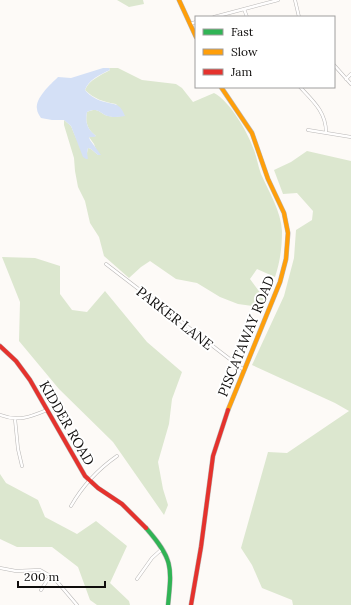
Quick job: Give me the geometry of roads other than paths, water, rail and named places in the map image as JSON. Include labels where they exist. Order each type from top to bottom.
[{"type":"main road","points":[[179,0],[195,35]]},
{"type":"main road","name":"PISCATAWAY ROAD","points":[[190,605],[201,547],[214,456],[228,410],[282,277],[286,259],[286,222],[282,209],[271,185],[253,135],[222,88]]},
{"type":"main road","name":"KIDDER ROAD","points":[[0,346],[21,368],[81,472],[88,480],[126,508],[143,525],[162,549],[170,564],[168,605]]},
{"type":"street","points":[[217,16],[278,0]]},
{"type":"street","points":[[295,0],[299,16]]},
{"type":"street","points":[[244,8],[247,16]]},
{"type":"street","points":[[190,24],[195,22]]},
{"type":"street","points":[[335,66],[351,84]]},
{"type":"street","points":[[346,78],[351,74]]},
{"type":"street","points":[[301,88],[321,112],[326,122],[326,132]]},
{"type":"street","points":[[308,130],[351,137]]},
{"type":"street","name":"PARKER LANE","points":[[106,264],[244,371]]},
{"type":"street","points":[[0,415],[15,419],[32,416],[46,410]]},
{"type":"street","points":[[15,419],[18,449],[22,466]]},
{"type":"street","points":[[70,506],[88,480],[100,468],[116,456]]},
{"type":"street","points":[[136,579],[152,558],[162,549]]},
{"type":"street","points":[[0,568],[16,571],[40,570],[54,578],[77,605]]},
{"type":"street","points":[[41,590],[50,576]]},
{"type":"water","points":[[103,68],[109,68],[110,70],[92,80],[85,90],[96,99],[117,105],[125,116],[110,117],[95,110],[87,112],[87,125],[96,136],[89,137],[101,155],[98,155],[88,148],[88,159],[86,159],[83,157],[71,126],[64,120],[41,118],[37,111],[37,105],[38,100],[44,92],[58,77],[71,78]]}]
